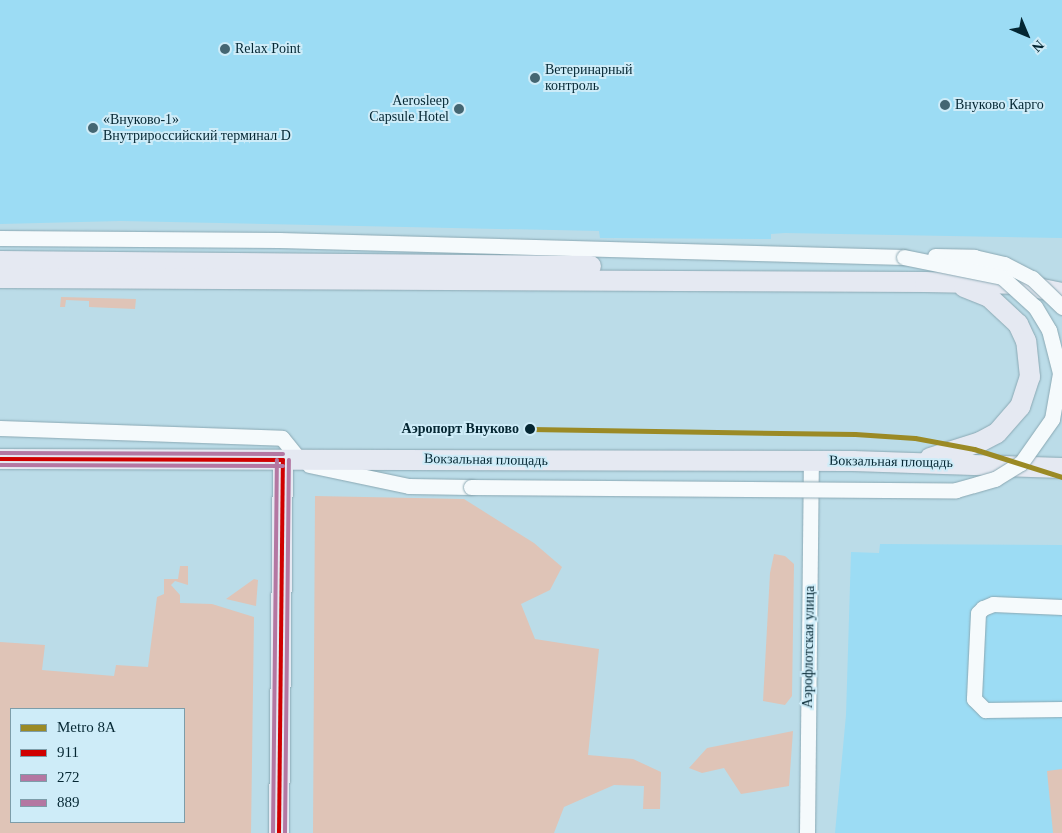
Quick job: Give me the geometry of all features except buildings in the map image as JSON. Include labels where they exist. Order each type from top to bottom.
[{"type":"main road","points":[[0,261],[638,267],[684,281]]},
{"type":"main road","points":[[252,279],[276,263]]},
{"type":"main road","points":[[0,278],[925,282],[1018,284],[1062,294]]},
{"type":"main road","points":[[915,462],[980,442],[997,433],[1020,408],[1030,377],[1026,341],[1006,310],[970,288],[925,282]]},
{"type":"main road","name":"Вокзальная площадь","points":[[0,459],[811,461],[915,462],[1062,468]]},
{"type":"main road","points":[[279,833],[291,459]]},
{"type":"street","points":[[0,238],[279,240],[904,257],[957,256],[1004,264],[1032,278],[1062,307]]},
{"type":"street","points":[[0,428],[282,438],[291,459],[408,486],[956,490],[995,479],[1020,463],[1033,449],[1052,418],[1060,373],[1049,330],[1035,307],[1002,277],[904,257]]},
{"type":"street","name":"Аэрофлотская улица","points":[[807,833],[811,461]]},
{"type":"street","points":[[1062,607],[993,604],[983,608],[978,613],[974,699],[985,710],[1062,709]]},
{"type":"shaded area","points":[[0,0],[1062,0],[1062,238],[785,233],[771,234],[771,239],[600,238],[599,231],[121,221],[0,224]]},
{"type":"shaded area","points":[[61,297],[136,299],[135,309],[89,307],[89,301],[66,300],[65,307],[60,307]]},
{"type":"shaded area","points":[[315,496],[464,499],[534,543],[562,567],[550,590],[521,604],[535,639],[599,649],[588,755],[633,759],[661,772],[660,809],[643,809],[644,786],[614,785],[564,807],[554,833],[313,833]]},
{"type":"shaded area","points":[[880,544],[1062,545],[1062,833],[835,833],[846,715],[851,552],[879,553]]},
{"type":"shaded area","points":[[774,554],[785,556],[794,564],[792,696],[785,705],[763,701],[770,573]]},
{"type":"shaded area","points":[[180,566],[188,566],[188,585],[175,581],[171,585],[180,595],[180,603],[212,604],[254,617],[251,833],[0,833],[0,642],[45,645],[42,670],[114,676],[116,665],[148,667],[157,597],[164,594],[164,579],[178,579]]},
{"type":"shaded area","points":[[254,579],[258,580],[256,606],[226,599]]},
{"type":"shaded area","points":[[793,731],[789,786],[741,794],[724,768],[702,773],[689,768],[707,748]]},
{"type":"shaded area","points":[[1062,769],[1062,833],[1053,833],[1047,771]]},
{"type":"metro line","name":"8А","points":[[530,429],[855,434],[915,438],[974,449],[1062,477]]},
{"type":"transit line","name":"889","points":[[0,453],[283,454]]},
{"type":"transit line","name":"911","points":[[0,459],[283,460]]},
{"type":"transit line","name":"889","points":[[273,833],[277,460]]},
{"type":"transit line","name":"911","points":[[279,833],[283,460]]},
{"type":"transit line","name":"272","points":[[285,833],[289,460]]},
{"type":"transit line","name":"272","points":[[0,465],[283,466]]},
{"type":"place","name":"Relax Point","points":[[225,49]]},
{"type":"place","name":"Ветеринарный контроль","points":[[535,78]]},
{"type":"place","name":"Внуково Карго","points":[[945,105]]},
{"type":"place","name":"Aerosleep Capsule Hotel","points":[[459,109]]},
{"type":"place","name":"«Внуково-1» Внутрироссийский терминал D","points":[[93,128]]},
{"type":"place","name":"Аэропорт Внуково","points":[[530,429]]}]
